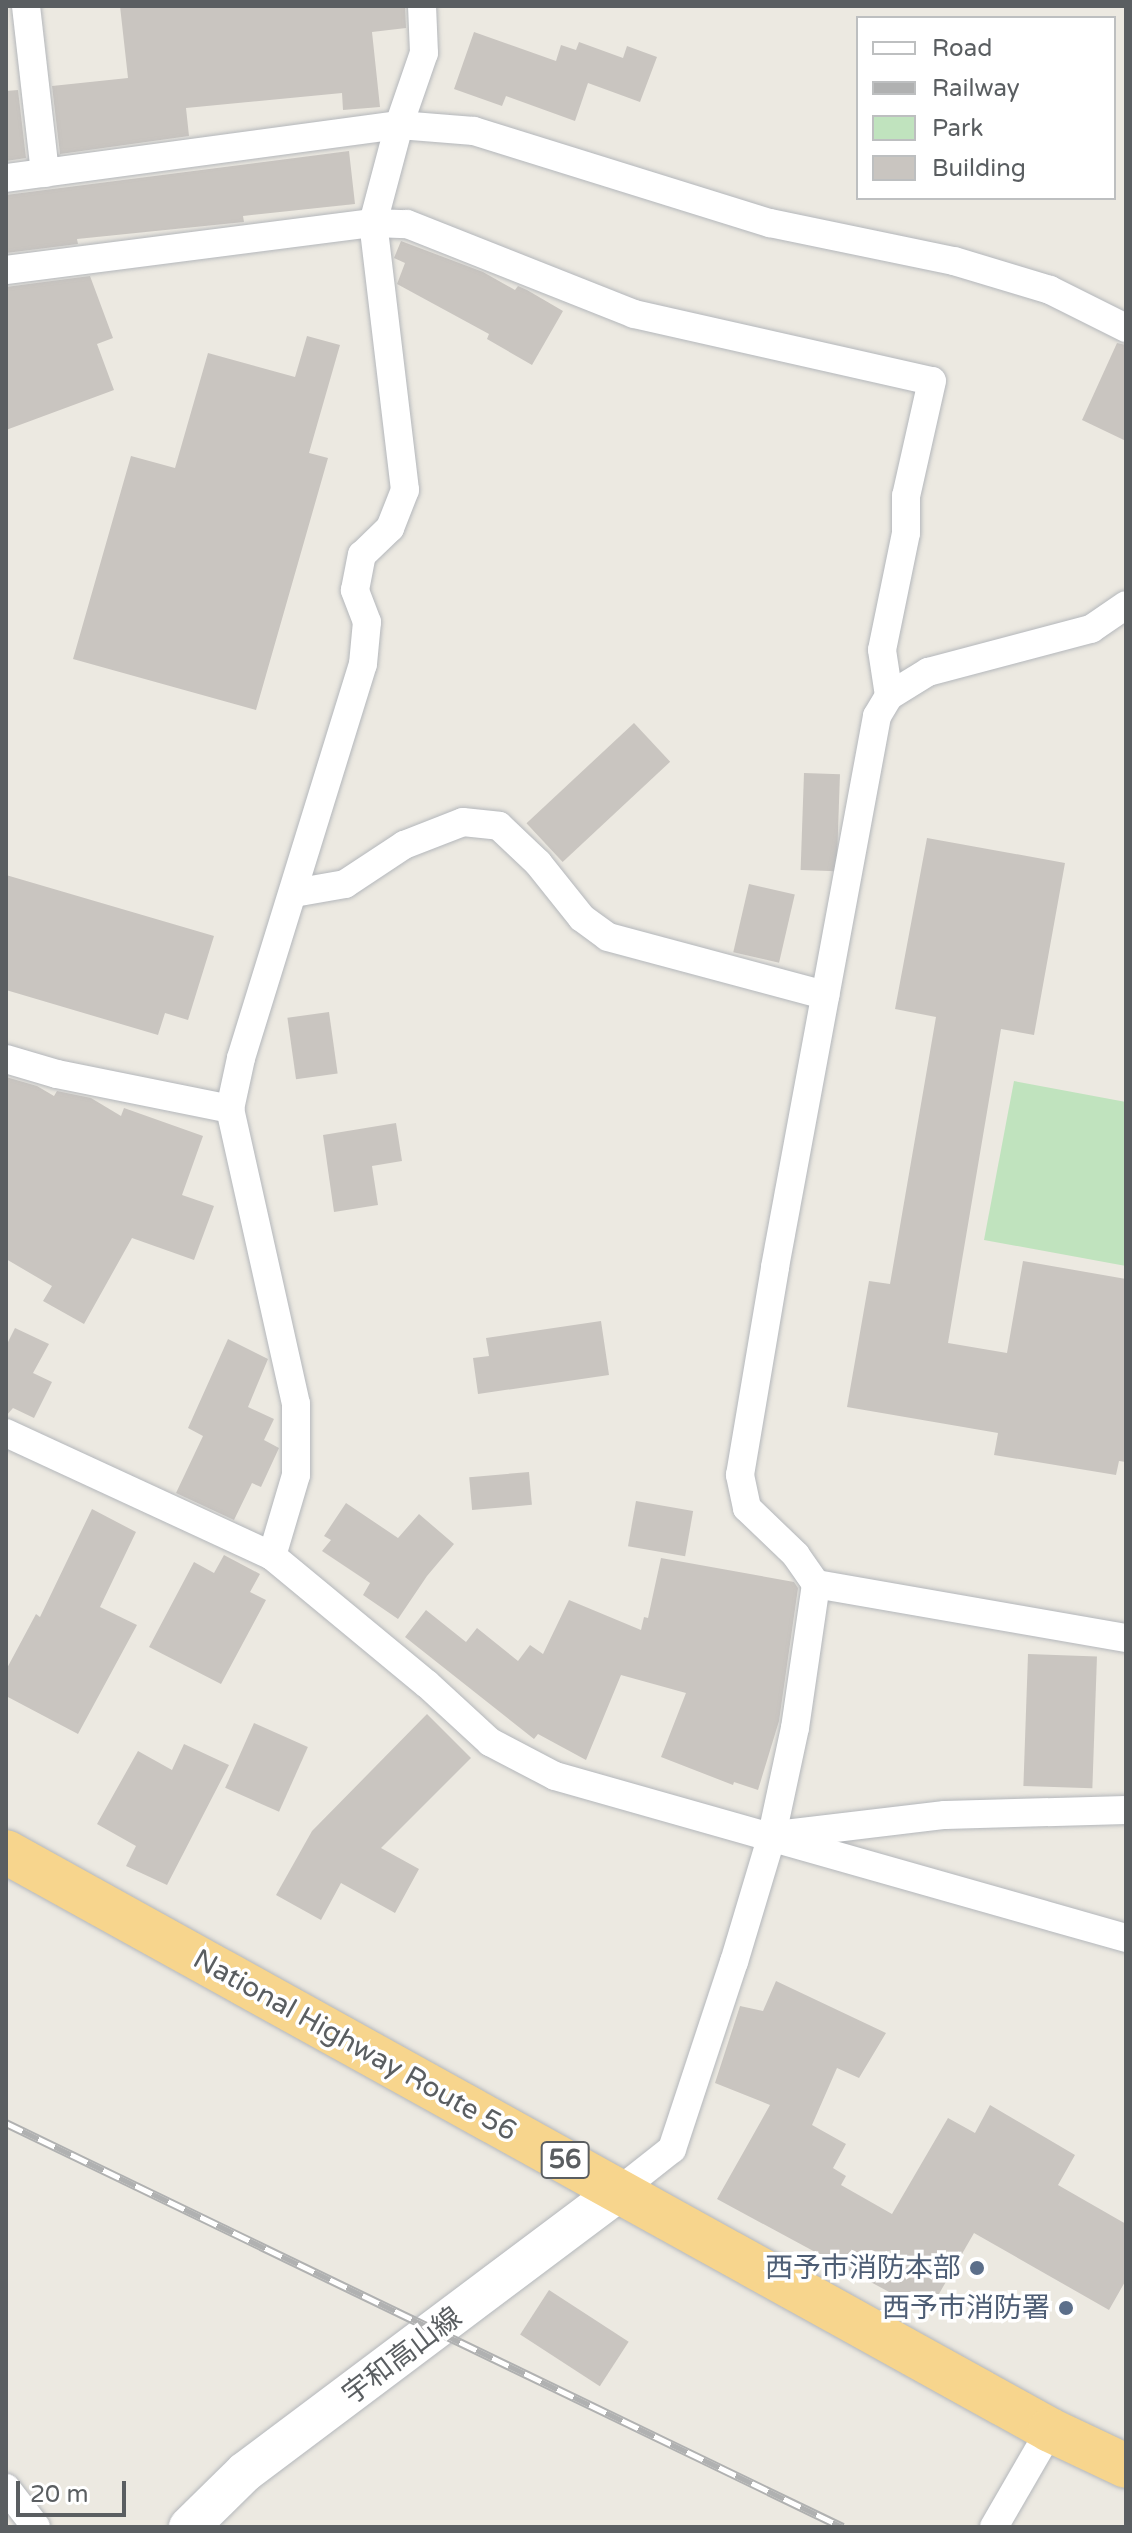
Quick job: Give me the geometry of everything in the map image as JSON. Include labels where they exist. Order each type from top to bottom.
[{"type":"highway","name":"National Highway Route 56","points":[[6,1852],[1050,2430],[1126,2466]]},
{"type":"main road","name":"宇和高山線","points":[[189,2527],[245,2472],[620,2190]]},
{"type":"street","points":[[26,6],[45,173]]},
{"type":"street","points":[[272,1556],[296,1475],[296,1404],[230,1109],[241,1058],[363,664],[367,622],[355,590],[362,555],[390,528],[405,490],[373,223],[399,125],[424,53],[422,6]]},
{"type":"street","points":[[6,178],[399,125],[474,131],[770,223],[954,261],[1050,290],[1126,328]]},
{"type":"street","points":[[6,270],[373,223],[407,224],[634,314],[932,381],[906,496],[906,533],[882,650],[889,696]]},
{"type":"street","points":[[620,2190],[672,2149],[772,1835],[795,1728],[816,1584],[796,1555],[747,1508],[740,1475],[877,716],[889,696],[928,672],[1091,629],[1126,605]]},
{"type":"street","points":[[294,893],[345,884],[404,845],[463,822],[499,826],[538,863],[582,918],[608,937],[825,995]]},
{"type":"street","points":[[6,1059],[57,1074],[230,1109]]},
{"type":"street","points":[[6,1433],[272,1556],[427,1684],[490,1742],[555,1776],[772,1835],[1126,1938]]},
{"type":"street","points":[[816,1584],[1126,1638]]},
{"type":"street","points":[[772,1835],[945,1815],[1126,1810]]},
{"type":"street","points":[[994,2527],[1050,2430]]},
{"type":"street","points":[[6,2488],[36,2527]]},
{"type":"green space","points":[[1014,1081],[1126,1102],[1126,1266],[984,1240]]},
{"type":"building","points":[[120,6],[405,6],[406,28],[372,32],[380,107],[343,110],[342,93],[186,108],[189,136],[60,154],[52,86],[128,78]]},
{"type":"building","points":[[474,32],[556,61],[561,45],[576,50],[579,42],[623,58],[627,46],[657,57],[640,102],[588,83],[575,121],[506,96],[502,106],[454,89]]},
{"type":"building","points":[[18,90],[26,158],[6,161],[6,91]]},
{"type":"building","points":[[349,151],[355,204],[243,216],[244,222],[77,239],[78,244],[6,253],[6,195]]},
{"type":"building","points":[[401,241],[483,272],[515,290],[518,286],[563,311],[532,365],[487,339],[489,334],[397,284],[405,263],[394,258]]},
{"type":"building","points":[[90,276],[113,338],[97,344],[114,390],[6,430],[6,287]]},
{"type":"building","points":[[307,336],[340,345],[309,453],[328,458],[256,710],[73,659],[131,456],[175,468],[208,353],[295,377]]},
{"type":"building","points":[[1117,343],[1126,345],[1126,441],[1082,420]]},
{"type":"building","points":[[634,723],[670,762],[563,862],[526,823]]},
{"type":"building","points":[[804,773],[840,774],[837,871],[801,870]]},
{"type":"building","points":[[927,838],[1065,863],[1034,1035],[1001,1029],[948,1343],[1007,1353],[1023,1261],[1126,1279],[1126,1462],[1119,1461],[1116,1475],[994,1455],[998,1433],[847,1407],[869,1281],[890,1284],[936,1017],[895,1009]]},
{"type":"building","points":[[6,875],[214,936],[188,1020],[165,1013],[158,1035],[6,990]]},
{"type":"building","points":[[749,884],[795,895],[779,963],[733,952]]},
{"type":"building","points":[[329,1012],[338,1073],[296,1079],[287,1018]]},
{"type":"building","points":[[6,1077],[37,1086],[54,1096],[57,1091],[91,1098],[121,1116],[124,1108],[203,1136],[182,1195],[214,1206],[194,1260],[132,1238],[84,1324],[43,1301],[52,1286],[6,1259]]},
{"type":"building","points":[[396,1123],[402,1161],[372,1166],[378,1205],[334,1212],[323,1135]]},
{"type":"building","points":[[601,1321],[609,1375],[478,1394],[473,1358],[489,1356],[486,1338]]},
{"type":"building","points":[[15,1328],[49,1344],[33,1373],[52,1382],[34,1418],[13,1408],[6,1416],[6,1346]]},
{"type":"building","points":[[228,1339],[268,1359],[248,1407],[274,1419],[264,1440],[279,1448],[261,1487],[252,1483],[234,1520],[176,1493],[203,1436],[188,1428]]},
{"type":"building","points":[[529,1472],[532,1505],[472,1510],[469,1477]]},
{"type":"building","points":[[636,1501],[693,1511],[685,1556],[628,1546]]},
{"type":"building","points":[[346,1503],[398,1538],[419,1514],[454,1544],[427,1576],[398,1619],[363,1595],[370,1583],[322,1551],[331,1540],[324,1536]]},
{"type":"building","points":[[92,1509],[136,1532],[100,1607],[137,1625],[78,1734],[6,1696],[6,1670],[36,1614],[40,1617]]},
{"type":"building","points":[[224,1555],[260,1574],[250,1592],[266,1600],[221,1684],[149,1647],[194,1562],[214,1573]]},
{"type":"building","points":[[661,1558],[794,1582],[798,1588],[779,1721],[758,1790],[734,1782],[733,1785],[661,1757],[686,1693],[621,1675],[586,1760],[538,1734],[534,1739],[405,1637],[426,1610],[466,1642],[477,1628],[518,1661],[530,1645],[543,1654],[569,1600],[641,1630],[644,1617],[648,1618]]},
{"type":"building","points":[[1028,1654],[1097,1656],[1092,1788],[1023,1786]]},
{"type":"building","points":[[427,1714],[471,1758],[381,1848],[419,1869],[395,1913],[341,1883],[321,1920],[276,1895],[312,1831]]},
{"type":"building","points":[[254,1723],[308,1747],[279,1812],[225,1788]]},
{"type":"building","points":[[184,1744],[229,1765],[167,1885],[126,1866],[136,1846],[97,1824],[138,1751],[172,1770]]},
{"type":"building","points":[[776,1981],[886,2033],[859,2078],[837,2068],[812,2125],[846,2144],[833,2168],[846,2176],[841,2185],[892,2214],[948,2118],[975,2133],[990,2105],[1075,2155],[1058,2185],[1126,2224],[1126,2280],[1109,2310],[974,2233],[928,2313],[717,2199],[770,2105],[715,2083],[740,2006],[763,2011]]},
{"type":"building","points":[[549,2290],[629,2342],[600,2386],[520,2334]]},
{"type":"railway","points":[[6,2123],[843,2527]]},
{"type":"place","name":"西予市消防本部","points":[[977,2268]]},
{"type":"place","name":"西予市消防署","points":[[1066,2308]]}]
